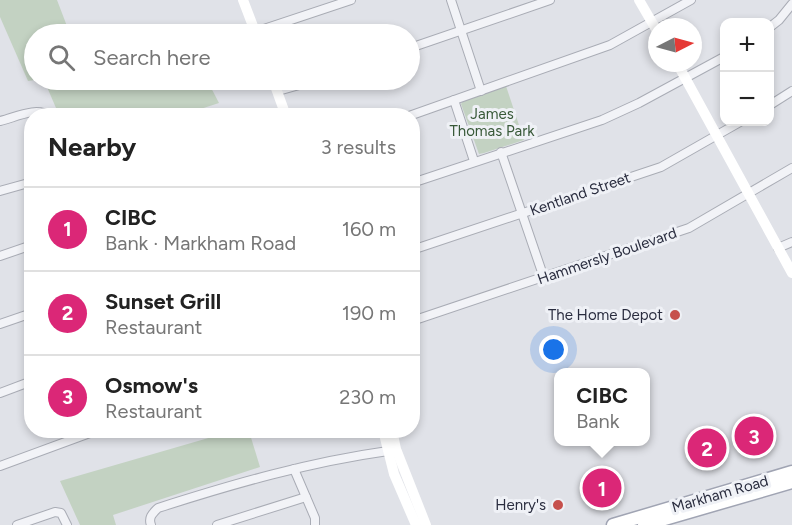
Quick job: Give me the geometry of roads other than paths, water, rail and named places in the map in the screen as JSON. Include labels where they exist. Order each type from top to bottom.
[{"type":"main road","name":"Markham Road","points":[[613,525],[792,472]]},
{"type":"main road","name":"Markham Road","points":[[644,525],[792,482]]},
{"type":"street","points":[[243,0],[252,24]]},
{"type":"street","points":[[281,24],[351,0]]},
{"type":"street","points":[[451,0],[481,91]]},
{"type":"street","points":[[420,44],[550,0]]},
{"type":"street","points":[[639,0],[649,18]]},
{"type":"street","points":[[666,18],[691,0]]},
{"type":"street","points":[[774,24],[792,4]]},
{"type":"street","points":[[420,112],[648,29]]},
{"type":"street","points":[[420,180],[602,120],[720,59]]},
{"type":"street","points":[[682,72],[792,273]]},
{"type":"street","points":[[282,90],[278,91],[283,108]]},
{"type":"street","points":[[774,102],[792,91]]},
{"type":"street","points":[[454,100],[474,161]]},
{"type":"street","points":[[0,121],[24,115]]},
{"type":"street","name":"Kentland Street","points":[[420,247],[661,167],[732,126]]},
{"type":"street","points":[[501,152],[544,278]]},
{"type":"street","name":"Hammersly Boulevard","points":[[420,318],[689,228],[792,168]]},
{"type":"street","points":[[0,191],[24,184]]},
{"type":"street","points":[[778,249],[792,242]]},
{"type":"street","points":[[0,256],[24,248]]},
{"type":"street","points":[[0,324],[24,316]]},
{"type":"street","points":[[0,393],[24,384]]},
{"type":"street","points":[[0,466],[76,438]]},
{"type":"street","points":[[385,438],[394,474],[416,525]]},
{"type":"street","points":[[394,438],[426,525]]},
{"type":"street","points":[[151,525],[151,514],[158,508],[241,482],[387,451]]},
{"type":"street","points":[[294,469],[315,518],[315,525]]},
{"type":"street","points":[[217,525],[306,497]]},
{"type":"street","points":[[17,525],[55,512],[61,513],[67,525]]},
{"type":"place","name":"The Home Depot","points":[[675,315]]},
{"type":"place","name":"Osmow's","points":[[754,436]]},
{"type":"place","name":"Sunset Grill","points":[[707,448]]},
{"type":"place","name":"CIBC","points":[[602,488]]},
{"type":"place","name":"Henry's","points":[[558,505]]},
{"type":"park label","name":"James Thomas Park","points":[[492,122]]}]
